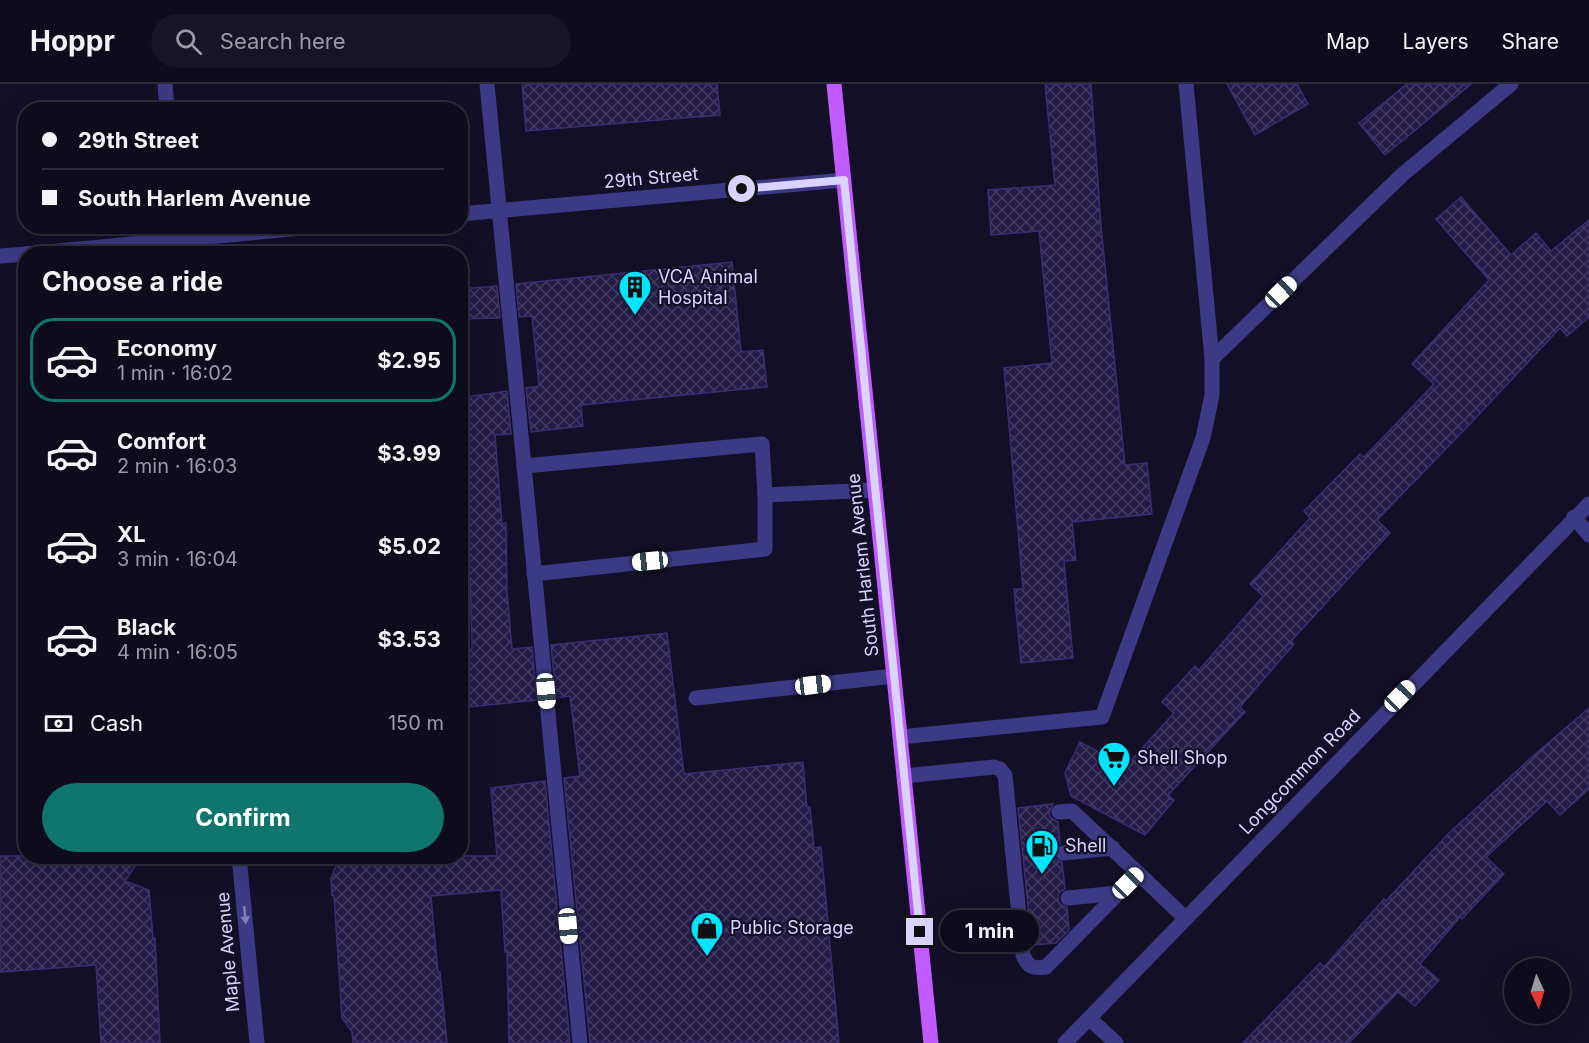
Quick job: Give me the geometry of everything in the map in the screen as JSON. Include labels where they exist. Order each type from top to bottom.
[{"type":"main road","name":"South Harlem Avenue","points":[[834,84],[931,1043]]},
{"type":"street","points":[[165,84],[166,102]]},
{"type":"street","points":[[487,84],[580,1043]]},
{"type":"street","points":[[900,737],[1102,717],[1203,438],[1212,395],[1212,359],[1186,84]]},
{"type":"street","points":[[1212,359],[1402,175],[1511,84]]},
{"type":"street","name":"29th Street","points":[[468,213],[844,180]]},
{"type":"street","points":[[114,246],[242,234]]},
{"type":"street","points":[[0,256],[18,255]]},
{"type":"street","points":[[524,466],[762,444],[765,549],[534,574]]},
{"type":"street","points":[[765,495],[875,490]]},
{"type":"street","name":"Longcommon Road","points":[[1065,1043],[1589,504]]},
{"type":"street","points":[[1574,517],[1589,535]]},
{"type":"street","points":[[696,698],[894,676]]},
{"type":"street","points":[[904,776],[994,767],[1000,769],[1005,775],[1021,903],[1023,955],[1027,964],[1035,969],[1046,967],[1138,873]]},
{"type":"street","points":[[1059,812],[1072,811],[1185,918]]},
{"type":"street","points":[[1063,853],[1113,848]]},
{"type":"street","name":"Maple Avenue","points":[[240,864],[257,1043]]},
{"type":"street","points":[[1068,898],[1118,893]]},
{"type":"street","points":[[1089,1018],[1116,1043]]},
{"type":"building","points":[[522,84],[717,84],[720,115],[526,131]]},
{"type":"building","points":[[1045,84],[1091,84],[1101,226],[1125,465],[1147,463],[1152,514],[1072,522],[1076,560],[1064,561],[1073,658],[1021,663],[1014,589],[1023,589],[1004,368],[1052,363],[1039,231],[991,235],[988,190],[1055,185]]},
{"type":"building","points":[[1227,84],[1297,84],[1308,104],[1255,135]]},
{"type":"building","points":[[1407,84],[1471,84],[1385,155],[1359,123]]},
{"type":"building","points":[[1461,197],[1511,255],[1536,233],[1551,251],[1589,220],[1589,317],[1567,336],[1560,328],[1377,520],[1390,533],[1291,641],[1294,644],[1240,707],[1245,712],[1168,795],[1174,800],[1145,835],[1071,796],[1065,773],[1080,742],[1126,766],[1174,713],[1162,702],[1195,666],[1199,670],[1263,596],[1250,584],[1310,518],[1304,511],[1360,454],[1364,457],[1434,384],[1412,364],[1489,280],[1436,219]]},
{"type":"building","name":"VCA Animal Hospital","points":[[732,262],[741,352],[763,350],[767,387],[581,405],[583,426],[531,432],[526,388],[539,386],[532,316],[519,317],[516,284]]},
{"type":"building","points":[[497,286],[500,318],[468,319],[468,288]]},
{"type":"building","points":[[507,391],[511,434],[495,435],[502,524],[506,523],[507,592],[512,649],[532,647],[537,700],[468,707],[468,648],[472,648],[470,575],[468,575],[468,397]]},
{"type":"building","points":[[667,633],[684,774],[803,762],[807,808],[810,807],[814,848],[821,847],[839,1043],[590,1043],[564,778],[580,776],[570,696],[556,698],[551,645]]},
{"type":"building","points":[[1589,708],[1589,789],[1560,815],[1547,801],[1486,857],[1504,874],[1462,919],[1460,917],[1420,964],[1439,980],[1415,1006],[1398,992],[1349,1043],[1243,1043],[1320,963],[1324,967],[1384,899],[1386,901],[1448,834]]},
{"type":"building","points":[[545,781],[570,1043],[509,1043],[507,952],[505,952],[501,890],[431,896],[447,1043],[353,1043],[352,1032],[342,1018],[331,878],[337,864],[468,864],[468,856],[497,856],[491,788]]},
{"type":"building","name":"Shell","points":[[1053,804],[1049,813],[1051,818],[1058,822],[1060,844],[1054,848],[1053,855],[1055,859],[1062,862],[1065,889],[1059,893],[1058,900],[1060,904],[1067,907],[1069,930],[1056,943],[1032,945],[1018,808]]},
{"type":"building","points":[[0,856],[18,856],[18,864],[137,864],[125,881],[149,890],[153,939],[155,938],[160,1043],[101,1043],[96,965],[0,972]]},
{"type":"place","name":"VCA Animal Hospital","points":[[635,316]]},
{"type":"place","name":"Shell Shop","points":[[1114,787]]},
{"type":"place","name":"Shell","points":[[1042,875]]},
{"type":"place","name":"Public Storage","points":[[707,957]]},
{"type":"route","points":[[742,189],[844,180],[920,932]]}]
